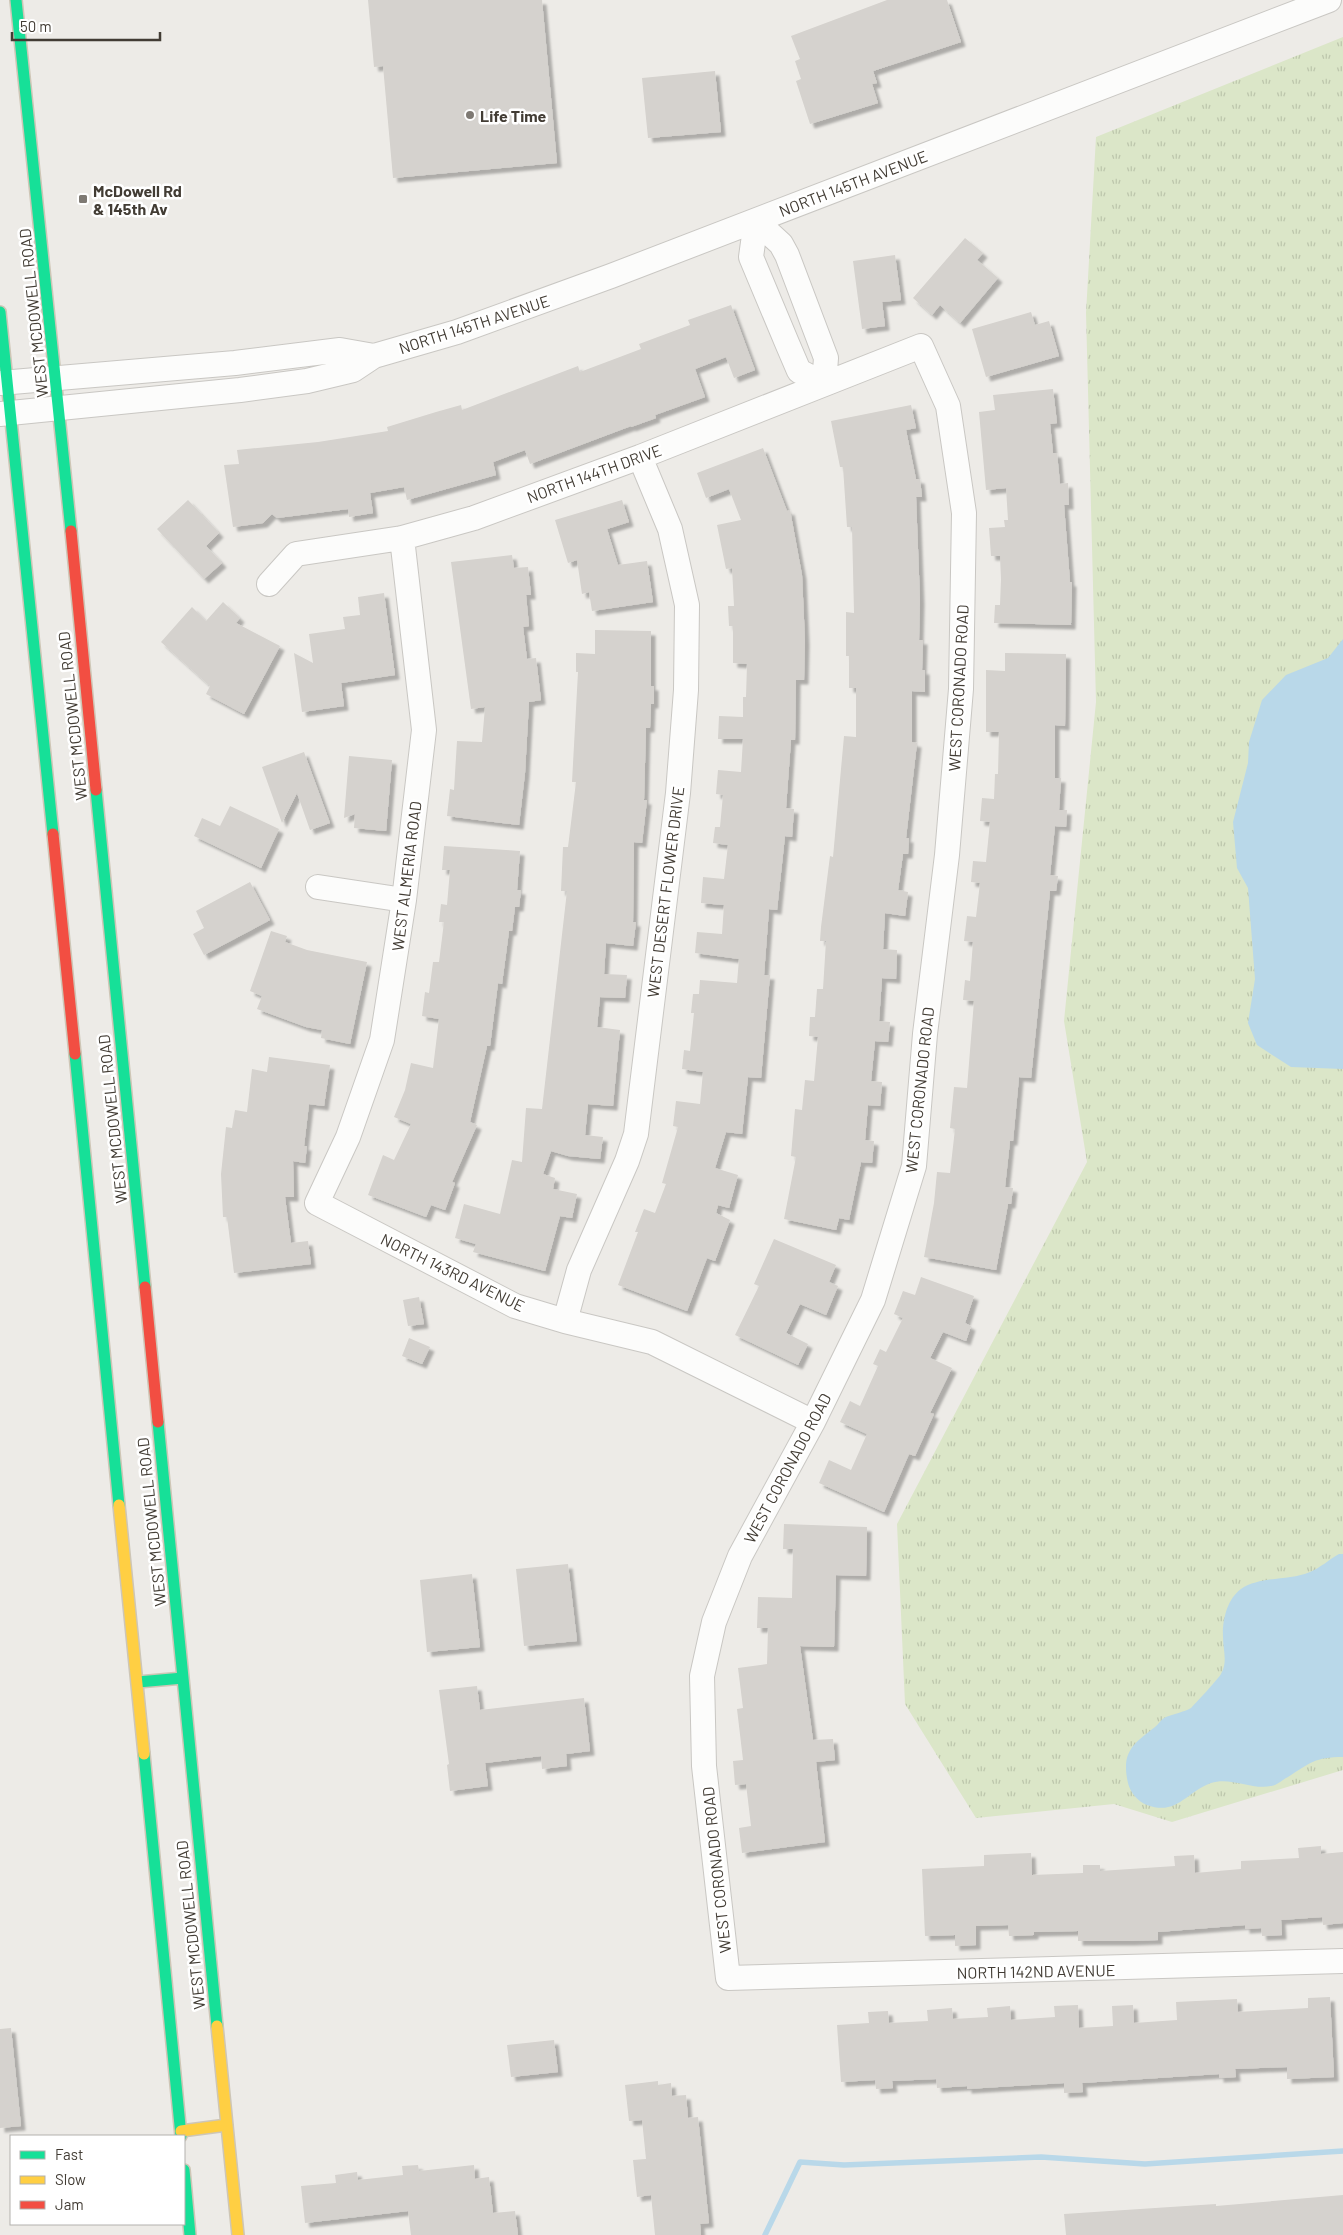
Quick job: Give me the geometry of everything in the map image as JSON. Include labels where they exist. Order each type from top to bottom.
[{"type":"main road","name":"WEST MCDOWELL ROAD","points":[[16,0],[59,408],[238,2235]]},
{"type":"main road","name":"WEST MCDOWELL ROAD","points":[[0,312],[6,413],[138,1682],[181,2134]]},
{"type":"main road","points":[[138,1682],[183,1678]]},
{"type":"main road","points":[[181,2134],[227,2125]]},
{"type":"main road","points":[[185,2181],[190,2235]]},
{"type":"street","name":"NORTH 145TH AVENUE","points":[[6,413],[240,390],[306,380],[353,370],[374,356],[427,341],[513,312],[756,221],[1329,0]]},
{"type":"street","points":[[756,221],[781,244],[787,255],[826,358],[824,384],[799,371],[786,343],[751,257],[756,221]]},
{"type":"street","name":"NORTH 144TH DRIVE","points":[[268,584],[296,554],[402,538],[474,518],[640,457],[921,346]]},
{"type":"street","name":"WEST CORONADO ROAD","points":[[728,1978],[704,1766],[702,1676],[714,1622],[740,1556],[813,1422],[873,1300],[914,1166],[924,1034],[947,855],[962,689],[964,513],[948,406],[921,346]]},
{"type":"street","name":"NORTH 145TH AVENUE","points":[[4,382],[303,356],[340,350],[374,356]]},
{"type":"street","name":"WEST DESERT FLOWER DRIVE","points":[[565,1321],[580,1270],[627,1161],[636,1134],[678,794],[686,690],[687,605],[670,529],[640,457]]},
{"type":"street","name":"WEST ALMERIA ROAD","points":[[318,1203],[348,1137],[382,1040],[404,900],[424,730],[402,538]]},
{"type":"street","points":[[318,887],[404,900]]},
{"type":"street","name":"NORTH 143RD AVENUE","points":[[318,1203],[515,1306],[565,1321],[652,1342],[813,1422]]},
{"type":"street","name":"NORTH 142ND AVENUE","points":[[728,1978],[1343,1962]]},
{"type":"green space","points":[[1343,37],[1343,1770],[1172,1822],[1114,1804],[976,1818],[905,1704],[897,1524],[1087,1162],[1064,1021],[1096,702],[1086,313],[1096,137]]},
{"type":"water","points":[[1343,639],[1343,1069],[1291,1067],[1257,1045],[1248,1023],[1255,979],[1248,888],[1237,868],[1233,822],[1248,763],[1249,742],[1262,700],[1286,675],[1328,658]]},
{"type":"water","points":[[1339,1554],[1343,1554],[1343,1757],[1326,1758],[1313,1762],[1275,1785],[1267,1787],[1219,1781],[1202,1787],[1174,1805],[1157,1808],[1141,1802],[1133,1793],[1128,1783],[1126,1764],[1128,1756],[1135,1744],[1163,1719],[1191,1708],[1221,1674],[1225,1660],[1223,1631],[1225,1617],[1232,1598],[1241,1589],[1257,1582],[1293,1577],[1310,1572]]},
{"type":"building","name":"Life Time","points":[[368,0],[542,0],[557,163],[393,178],[383,66],[374,67]]},
{"type":"building","points":[[887,0],[947,0],[961,42],[873,71],[877,83],[872,84],[878,103],[810,124],[796,81],[801,79],[795,61],[800,59],[791,36]]},
{"type":"building","points":[[715,71],[721,132],[648,138],[642,78]]},
{"type":"building","points":[[965,238],[983,253],[977,260],[998,278],[960,323],[940,305],[932,315],[913,298]]},
{"type":"building","points":[[895,255],[901,300],[882,302],[885,326],[862,329],[853,261]]},
{"type":"building","points":[[731,305],[755,370],[734,378],[726,357],[695,369],[705,397],[655,415],[656,418],[530,464],[525,450],[493,462],[496,475],[407,500],[404,487],[370,493],[373,513],[349,517],[348,509],[277,518],[272,514],[263,523],[233,527],[224,465],[239,464],[237,450],[318,442],[388,431],[387,427],[436,412],[461,405],[462,410],[578,366],[580,372],[641,349],[639,344],[690,325],[688,320]]},
{"type":"building","points":[[1031,312],[1035,325],[1049,321],[1059,356],[986,377],[972,329]]},
{"type":"building","points":[[1053,389],[1057,423],[1050,424],[1053,453],[1057,453],[1060,484],[1068,483],[1069,505],[1064,505],[1070,582],[1072,582],[1071,625],[994,623],[995,605],[1000,605],[1000,556],[991,556],[989,528],[1005,527],[1004,520],[1008,520],[1006,488],[986,490],[979,412],[995,410],[993,395]]},
{"type":"building","points":[[911,405],[916,428],[906,430],[916,479],[920,479],[922,497],[916,497],[920,600],[919,640],[923,640],[922,670],[925,670],[925,692],[912,691],[912,742],[917,743],[906,838],[909,838],[908,854],[903,854],[898,890],[908,892],[905,916],[885,913],[883,949],[897,950],[896,979],[882,978],[879,1021],[890,1022],[888,1042],[875,1041],[871,1081],[882,1082],[880,1106],[868,1105],[865,1140],[874,1141],[872,1163],[861,1162],[849,1220],[839,1218],[836,1230],[784,1219],[796,1157],[791,1156],[795,1109],[802,1110],[805,1080],[814,1081],[818,1037],[809,1036],[810,1017],[815,1017],[817,989],[823,989],[826,941],[820,941],[821,927],[830,856],[833,857],[844,736],[856,737],[856,688],[849,688],[849,656],[846,656],[846,612],[854,613],[852,527],[847,527],[843,467],[840,467],[831,421]]},
{"type":"building","points":[[763,448],[787,511],[790,510],[802,575],[805,641],[804,680],[796,680],[795,740],[791,740],[786,808],[794,809],[792,837],[785,836],[777,910],[769,909],[764,975],[770,975],[761,1078],[748,1077],[742,1134],[726,1132],[715,1168],[738,1175],[729,1208],[718,1205],[716,1213],[730,1220],[715,1261],[707,1258],[687,1311],[618,1285],[638,1232],[635,1232],[644,1209],[655,1213],[666,1184],[662,1183],[678,1127],[673,1126],[676,1101],[700,1104],[703,1072],[682,1069],[684,1050],[690,1051],[694,1013],[691,1013],[693,994],[699,994],[700,980],[737,983],[739,959],[695,953],[697,932],[722,934],[724,905],[701,903],[703,877],[724,879],[728,845],[713,843],[715,827],[720,827],[723,795],[716,794],[718,770],[741,772],[743,739],[718,739],[719,716],[743,717],[743,697],[746,697],[747,664],[733,663],[733,626],[729,626],[728,606],[734,606],[732,568],[726,569],[717,525],[741,520],[729,489],[706,498],[697,473]]},
{"type":"building","points":[[188,500],[219,533],[206,546],[222,563],[204,579],[157,529]]},
{"type":"building","points":[[622,500],[629,522],[607,529],[618,565],[647,561],[653,602],[592,611],[589,592],[582,594],[577,560],[568,563],[555,520]]},
{"type":"building","points":[[512,555],[514,568],[528,567],[531,595],[526,595],[529,626],[523,627],[527,659],[536,658],[541,700],[529,702],[525,773],[519,825],[447,816],[450,789],[454,790],[457,741],[482,742],[485,707],[471,709],[451,562]]},
{"type":"building","points":[[384,593],[395,675],[341,683],[344,706],[302,712],[294,653],[313,663],[309,634],[345,629],[343,617],[360,615],[358,597]]},
{"type":"building","points":[[223,602],[240,618],[236,623],[280,646],[244,714],[206,694],[210,686],[161,642],[192,607],[206,621]]},
{"type":"building","points":[[595,630],[651,631],[651,686],[654,686],[654,704],[651,704],[650,728],[646,728],[644,800],[647,800],[642,843],[634,842],[633,922],[636,922],[633,946],[606,943],[604,974],[627,975],[625,998],[600,997],[597,1027],[620,1030],[613,1106],[588,1104],[585,1135],[603,1137],[600,1159],[568,1156],[551,1151],[543,1174],[555,1178],[553,1189],[577,1194],[572,1218],[560,1216],[545,1271],[473,1252],[476,1244],[455,1238],[464,1204],[500,1214],[512,1160],[522,1162],[526,1108],[542,1109],[567,891],[561,891],[563,847],[568,847],[576,782],[572,782],[578,672],[576,672],[576,653],[595,654]]},
{"type":"building","points":[[1005,653],[1066,654],[1065,726],[1055,725],[1055,778],[1061,778],[1059,810],[1067,810],[1066,827],[1055,826],[1050,875],[1058,876],[1056,891],[1050,891],[1031,1078],[1019,1077],[1013,1141],[1010,1141],[1005,1187],[1013,1188],[1011,1204],[1008,1204],[996,1270],[924,1257],[934,1203],[937,1172],[950,1173],[955,1129],[950,1128],[954,1087],[967,1088],[974,1001],[963,1000],[965,980],[970,981],[973,942],[964,941],[967,916],[976,917],[980,883],[971,882],[973,861],[986,862],[990,822],[980,821],[982,798],[994,799],[995,774],[998,774],[999,732],[986,732],[986,670],[1005,671]]},
{"type":"building","points":[[304,752],[330,823],[310,830],[297,793],[282,823],[262,767]]},
{"type":"building","points":[[349,756],[392,760],[386,831],[354,828],[355,814],[344,818]]},
{"type":"building","points":[[230,806],[279,829],[261,868],[194,836],[202,818],[220,826]]},
{"type":"building","points":[[444,846],[520,851],[517,890],[521,890],[519,907],[515,907],[512,931],[509,931],[502,984],[498,983],[490,1046],[487,1046],[470,1122],[477,1125],[452,1182],[455,1183],[445,1210],[431,1205],[426,1217],[368,1195],[383,1155],[394,1160],[411,1124],[394,1117],[405,1090],[411,1063],[433,1068],[439,1019],[422,1016],[425,992],[429,993],[433,962],[439,962],[444,922],[439,922],[441,904],[447,905],[450,870],[442,870]]},
{"type":"building","points":[[250,882],[270,920],[204,955],[193,934],[204,928],[196,911]]},
{"type":"building","points":[[271,931],[287,936],[285,942],[307,950],[367,962],[350,1044],[321,1038],[322,1030],[306,1027],[257,1009],[262,996],[250,991]]},
{"type":"building","points":[[269,1057],[330,1065],[324,1106],[309,1104],[304,1146],[307,1146],[305,1163],[293,1161],[294,1197],[285,1197],[291,1243],[308,1241],[311,1264],[234,1273],[227,1217],[223,1217],[221,1174],[226,1127],[232,1128],[235,1110],[247,1112],[252,1069],[267,1072]]},
{"type":"building","points":[[774,1239],[836,1265],[829,1282],[838,1286],[826,1315],[800,1304],[786,1333],[808,1344],[798,1365],[735,1335],[759,1286],[754,1284]]},
{"type":"building","points":[[921,1277],[974,1296],[965,1323],[971,1326],[966,1341],[943,1332],[930,1358],[952,1368],[930,1413],[934,1414],[915,1456],[909,1454],[884,1512],[819,1483],[829,1460],[851,1470],[867,1434],[840,1422],[850,1401],[860,1406],[878,1366],[873,1364],[880,1349],[886,1352],[903,1318],[894,1314],[903,1291],[915,1295]]},
{"type":"building","points":[[419,1297],[424,1324],[408,1326],[403,1300]]},
{"type":"building","points":[[409,1338],[430,1347],[422,1364],[402,1356]]},
{"type":"building","points":[[784,1524],[867,1527],[866,1576],[836,1575],[834,1647],[800,1646],[813,1740],[833,1739],[835,1760],[816,1762],[825,1842],[742,1853],[739,1828],[751,1826],[746,1784],[735,1785],[733,1761],[743,1760],[737,1709],[743,1708],[738,1668],[767,1664],[768,1628],[757,1628],[758,1597],[792,1598],[793,1549],[783,1549]]},
{"type":"building","points":[[568,1564],[577,1641],[524,1646],[516,1569]]},
{"type":"building","points":[[472,1574],[480,1647],[427,1652],[420,1580]]},
{"type":"building","points":[[477,1686],[480,1710],[584,1698],[590,1751],[566,1754],[567,1766],[542,1769],[541,1756],[485,1763],[488,1786],[450,1791],[447,1765],[449,1764],[439,1690]]},
{"type":"building","points":[[1321,1846],[1321,1854],[1343,1852],[1343,1923],[1323,1925],[1322,1917],[1281,1920],[1282,1935],[1262,1936],[1261,1928],[1245,1929],[1245,1925],[1158,1932],[1158,1940],[1130,1941],[1078,1941],[1078,1931],[1034,1932],[1034,1935],[1009,1936],[1008,1925],[976,1926],[976,1945],[955,1946],[955,1935],[925,1936],[922,1869],[984,1866],[984,1855],[1031,1853],[1032,1875],[1083,1873],[1083,1865],[1100,1865],[1100,1871],[1175,1866],[1174,1856],[1194,1855],[1195,1873],[1241,1869],[1241,1861],[1299,1858],[1298,1848]]},
{"type":"building","points":[[1330,1997],[1334,2077],[1287,2079],[1287,2067],[1235,2069],[1236,2077],[1219,2078],[1219,2074],[1082,2083],[1083,2092],[1064,2093],[1064,2083],[967,2089],[967,2086],[937,2088],[936,2079],[892,2081],[893,2088],[876,2089],[875,2080],[841,2082],[837,2025],[869,2023],[868,2012],[888,2011],[889,2023],[928,2021],[927,2010],[952,2008],[953,2019],[988,2017],[987,2008],[1010,2006],[1011,2020],[1055,2017],[1054,2006],[1078,2005],[1079,2028],[1113,2026],[1112,2006],[1133,2005],[1134,2023],[1177,2020],[1176,2002],[1237,1999],[1238,2012],[1308,2008],[1308,1998]]},
{"type":"building","points":[[11,2028],[21,2126],[0,2128],[0,2029]]},
{"type":"building","points":[[554,2040],[558,2072],[511,2077],[507,2045]]},
{"type":"building","points":[[658,2081],[658,2085],[671,2083],[672,2096],[686,2095],[688,2118],[698,2117],[709,2223],[700,2224],[701,2235],[655,2235],[651,2195],[637,2197],[633,2160],[646,2159],[642,2120],[629,2121],[625,2085]]},
{"type":"building","points":[[418,2165],[419,2171],[474,2165],[475,2179],[489,2177],[493,2213],[515,2211],[518,2235],[411,2235],[408,2211],[305,2223],[301,2186],[336,2183],[335,2175],[357,2172],[358,2180],[403,2175],[402,2166]]},
{"type":"building","points":[[1343,2195],[1343,2235],[1066,2235],[1064,2214],[1216,2204],[1216,2206]]},
{"type":"waterway","points":[[765,2235],[800,2162],[844,2165],[1041,2157],[1145,2164],[1343,2151]]},
{"type":"traffic: fast","points":[[16,0],[71,531]]},
{"type":"traffic: fast","points":[[0,312],[53,834]]},
{"type":"traffic: fast","points":[[96,790],[145,1287]]},
{"type":"traffic: fast","points":[[75,1054],[119,1505]]},
{"type":"traffic: fast","points":[[158,1422],[217,2026]]},
{"type":"traffic: fast","points":[[138,1682],[183,1678]]},
{"type":"traffic: fast","points":[[144,1754],[181,2135]]},
{"type":"traffic: fast","points":[[185,2181],[190,2235]]},
{"type":"traffic: slow","points":[[119,1505],[144,1754]]},
{"type":"traffic: slow","points":[[217,2026],[238,2235]]},
{"type":"traffic: slow","points":[[181,2131],[227,2125]]},
{"type":"traffic: jam","points":[[71,531],[96,790]]},
{"type":"traffic: jam","points":[[53,834],[75,1054]]},
{"type":"traffic: jam","points":[[145,1287],[158,1422]]},
{"type":"place","name":"Life Time","points":[[470,115]]},
{"type":"place","name":"McDowell Rd & 145th Av","points":[[83,199]]}]
